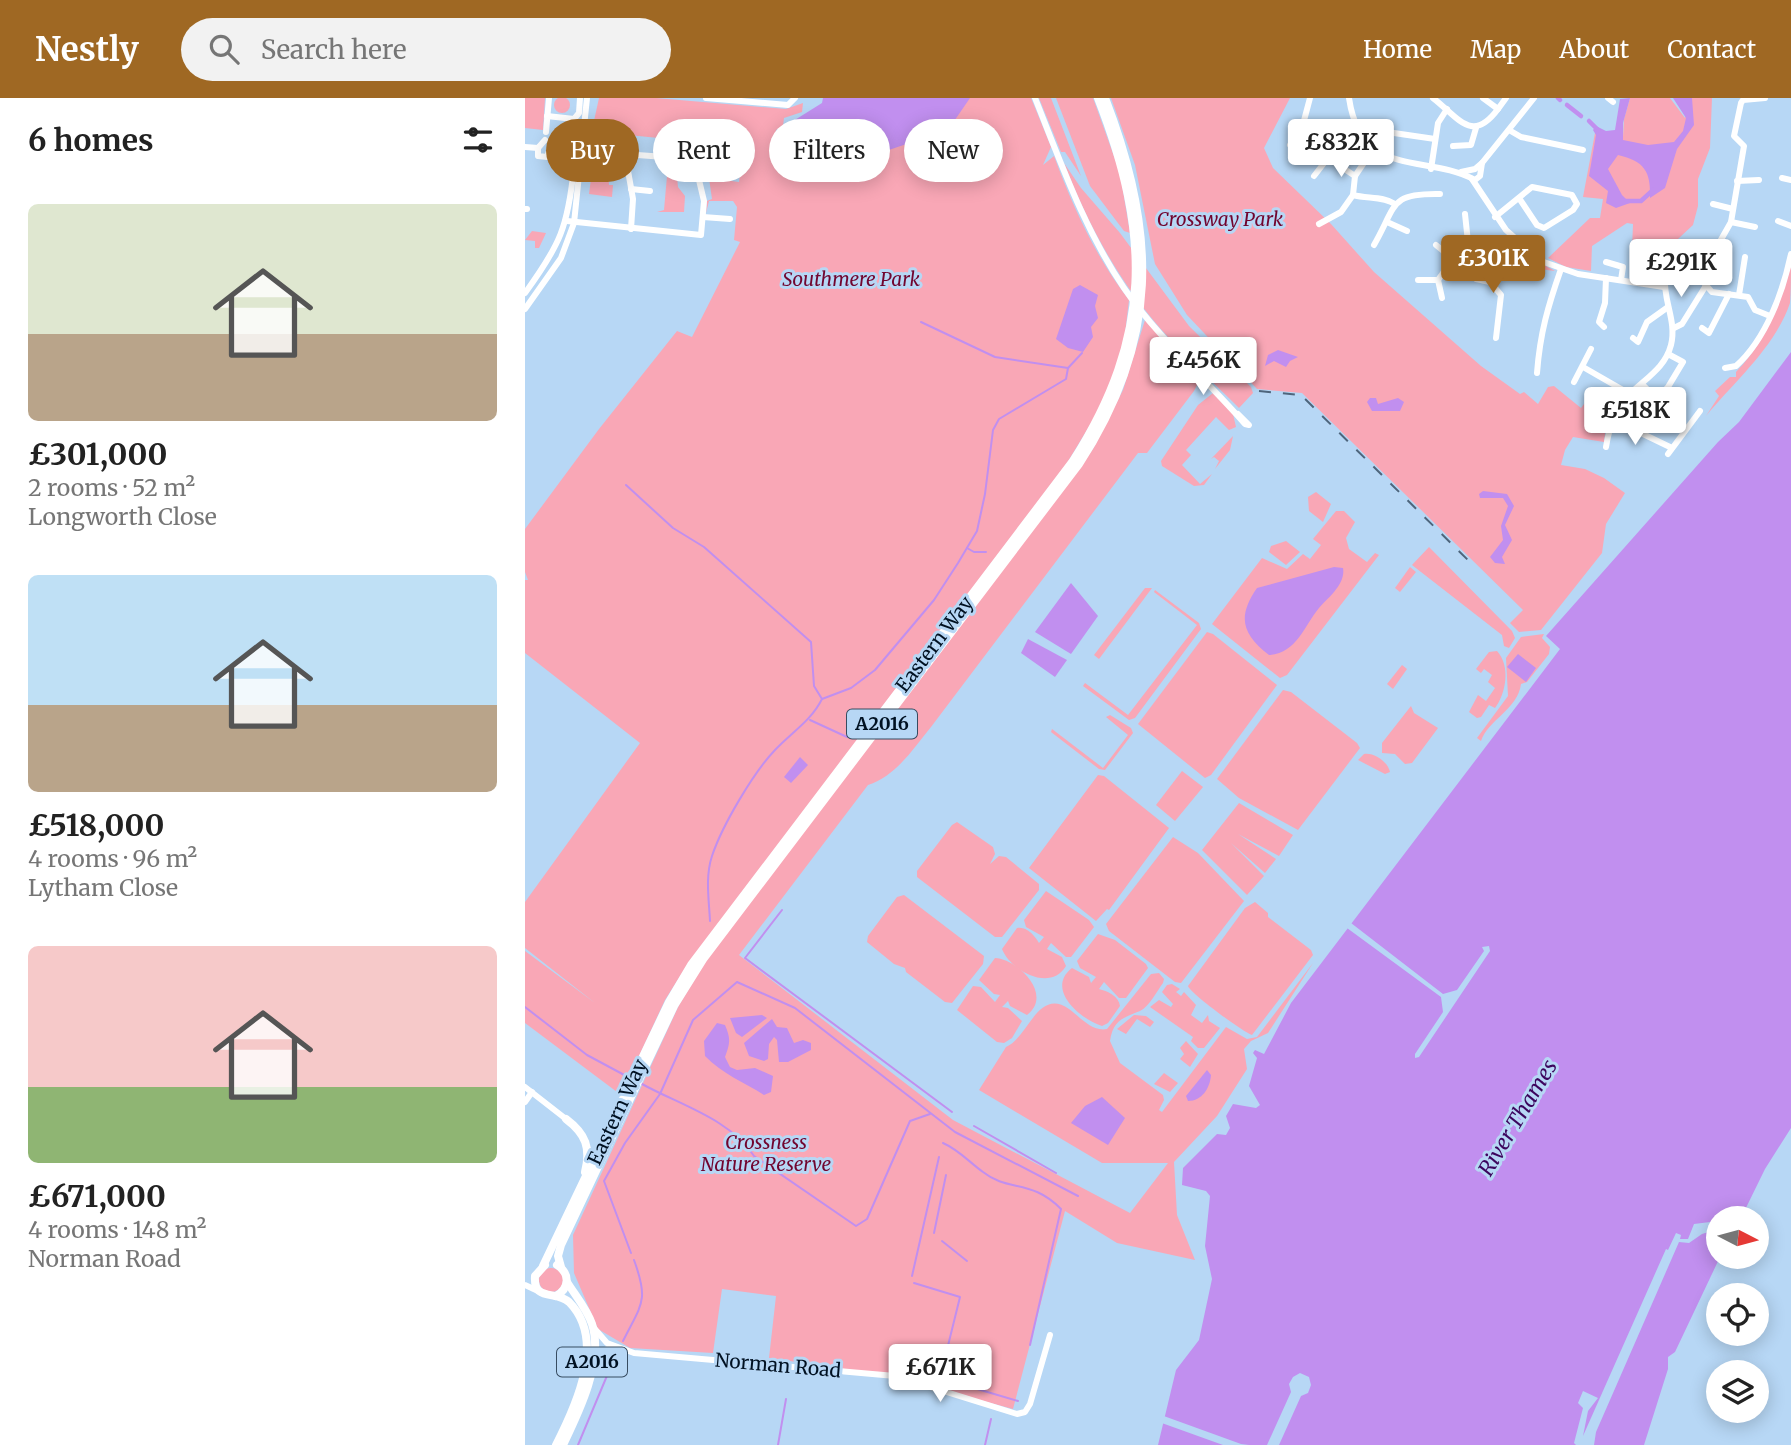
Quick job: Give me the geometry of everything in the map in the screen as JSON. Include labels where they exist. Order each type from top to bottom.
[{"type":"main road","name":"Eastern Way","points":[[1098,98],[1117,148],[1131,200],[1136,262],[1133,305],[1121,376]]},
{"type":"main road","name":"Eastern Way","points":[[561,1267],[558,1256],[561,1245],[639,1074],[674,1006],[704,958],[1079,464],[1105,422],[1137,325],[1142,282],[1140,215],[1127,157],[1105,98]]},
{"type":"main road","name":"Eastern Way","points":[[540,1268],[633,1087]]},
{"type":"main road","points":[[566,1119],[585,1136],[588,1151],[585,1173],[568,1218]]},
{"type":"main road","points":[[551,1264],[561,1267],[567,1282],[564,1291],[556,1296],[539,1292],[534,1282],[540,1268],[551,1264]]},
{"type":"main road","name":"A2016","points":[[563,1445],[580,1408],[593,1361],[593,1326],[567,1282]]},
{"type":"main road","name":"A2016","points":[[556,1296],[564,1298],[575,1311],[587,1347],[575,1402],[556,1445]]},
{"type":"street","points":[[547,119],[549,98]]},
{"type":"street","points":[[580,98],[580,119]]},
{"type":"street","points":[[580,119],[587,98]]},
{"type":"street","points":[[706,98],[788,105],[795,98]]},
{"type":"street","points":[[1035,98],[1080,213],[1124,288],[1184,359],[1237,412]]},
{"type":"street","points":[[1290,145],[1302,128],[1310,98]]},
{"type":"street","points":[[1349,98],[1359,130],[1374,148],[1394,160],[1431,169],[1475,174]]},
{"type":"street","points":[[1433,98],[1476,128]]},
{"type":"street","points":[[1483,98],[1497,109]]},
{"type":"street","points":[[1476,128],[1487,124],[1506,98]]},
{"type":"street","points":[[1534,98],[1475,174],[1479,188],[1495,216],[1521,247],[1541,261],[1561,269],[1664,287]]},
{"type":"street","points":[[1674,328],[1682,324],[1705,287],[1704,280],[1710,262],[1731,222],[1737,181],[1747,143],[1734,136],[1742,101],[1765,98]]},
{"type":"street","points":[[1431,169],[1438,123],[1447,108]]},
{"type":"street","points":[[547,116],[572,119]]},
{"type":"street","points":[[1302,128],[1328,158],[1355,176]]},
{"type":"street","points":[[1313,139],[1327,128]]},
{"type":"street","points":[[1453,146],[1471,145],[1476,128]]},
{"type":"street","points":[[1509,130],[1521,137],[1583,150]]},
{"type":"street","points":[[1387,132],[1435,139]]},
{"type":"street","points":[[525,147],[538,148],[546,141]]},
{"type":"street","points":[[538,148],[538,156],[546,157]]},
{"type":"street","points":[[1319,224],[1341,212],[1353,195],[1355,176],[1374,148]]},
{"type":"street","points":[[1314,176],[1328,158]]},
{"type":"street","points":[[1782,178],[1791,180]]},
{"type":"street","points":[[1737,181],[1757,180],[1756,190]]},
{"type":"street","points":[[525,309],[556,267],[571,222],[575,182]]},
{"type":"street","points":[[630,182],[631,229]]},
{"type":"street","points":[[571,222],[701,235],[704,201],[699,182]]},
{"type":"street","points":[[1495,216],[1532,187],[1572,195],[1577,204],[1551,227],[1544,228],[1537,225],[1519,198]]},
{"type":"street","points":[[631,189],[650,191]]},
{"type":"street","points":[[1374,245],[1395,204],[1410,193],[1440,194]]},
{"type":"street","points":[[1353,195],[1368,199],[1386,198],[1395,204]]},
{"type":"street","points":[[1713,204],[1733,209]]},
{"type":"street","points":[[1442,299],[1438,280],[1468,242],[1465,214]]},
{"type":"street","points":[[703,217],[730,219]]},
{"type":"street","points":[[1778,221],[1791,226]]},
{"type":"street","points":[[525,293],[553,254],[571,222]]},
{"type":"street","points":[[1387,222],[1407,231]]},
{"type":"street","points":[[1731,222],[1755,227]]},
{"type":"street","points":[[1468,242],[1488,244]]},
{"type":"street","points":[[1436,245],[1476,279],[1490,282],[1501,295],[1496,338]]},
{"type":"street","points":[[1490,282],[1521,247]]},
{"type":"street","points":[[1725,368],[1733,368],[1741,362],[1770,316],[1782,291],[1791,254]]},
{"type":"street","points":[[1739,295],[1745,257]]},
{"type":"street","points":[[1606,447],[1607,432],[1630,394],[1643,385],[1668,354],[1674,328],[1664,287],[1665,276],[1696,259],[1710,262]]},
{"type":"street","points":[[1606,262],[1623,267],[1621,280]]},
{"type":"street","points":[[1537,373],[1544,314],[1552,304],[1561,269]]},
{"type":"street","points":[[1604,327],[1599,322],[1605,303],[1606,278]]},
{"type":"street","points":[[1418,280],[1438,280]]},
{"type":"street","points":[[1705,287],[1712,292],[1748,297],[1755,310],[1770,316]]},
{"type":"street","points":[[1703,341],[1729,294]]},
{"type":"street","points":[[1633,338],[1638,342],[1647,322],[1668,307]]},
{"type":"street","points":[[1702,328],[1709,333]]},
{"type":"street","points":[[1574,382],[1591,349]]},
{"type":"street","points":[[1648,409],[1683,362],[1668,354]]},
{"type":"street","points":[[1583,367],[1630,394]]},
{"type":"street","points":[[1643,385],[1659,396]]},
{"type":"street","points":[[1614,420],[1670,451],[1700,411]]},
{"type":"street","points":[[525,1087],[566,1119]]},
{"type":"street","points":[[525,1102],[532,1092]]},
{"type":"street","points":[[525,1276],[540,1268]]},
{"type":"street","points":[[525,1285],[539,1292]]},
{"type":"street","points":[[593,1326],[616,1348]]},
{"type":"street","name":"Norman Road","points":[[616,1348],[646,1354],[895,1376],[1017,1414],[1025,1412],[1030,1404],[1050,1335]]},
{"type":"street","points":[[593,1361],[599,1352],[616,1348]]},
{"type":"green space","points":[[562,97],[568,99],[568,111],[562,113],[556,111],[554,105],[556,99]]},
{"type":"green space","points":[[525,98],[545,98],[543,130],[525,128]]},
{"type":"green space","name":"Southmere Park","points":[[599,98],[656,98],[786,109],[803,103],[802,112],[784,119],[769,119],[769,182],[890,182],[890,129],[904,124],[904,182],[1003,182],[1003,119],[916,119],[969,98],[1031,98],[1051,147],[1043,165],[1054,156],[1086,231],[1129,300],[1125,334],[1110,392],[1067,463],[689,962],[665,1000],[621,1095],[525,1023],[525,951],[595,1003],[525,948],[525,902],[640,743],[525,653],[525,580],[528,580],[525,572],[525,529],[599,429],[677,331],[692,337],[740,242],[734,240],[737,207],[733,201],[709,201],[706,213],[707,201],[712,199],[710,182],[755,182],[755,119],[653,119],[653,137],[639,136],[639,119],[594,119]]},
{"type":"green space","points":[[1039,98],[1051,98],[1081,176],[1065,152],[1061,152]]},
{"type":"green space","points":[[1056,98],[1093,98],[1120,173],[1130,233],[1124,231],[1090,186]]},
{"type":"green space","name":"Crossway Park","points":[[1111,98],[1290,98],[1264,148],[1273,168],[1331,224],[1374,272],[1481,366],[1520,394],[1524,392],[1538,404],[1548,387],[1554,386],[1581,408],[1587,400],[1611,416],[1606,426],[1604,442],[1573,437],[1565,450],[1561,465],[1585,469],[1625,493],[1606,524],[1602,553],[1541,630],[1519,632],[1510,623],[1523,610],[1302,393],[1257,389],[1187,315],[1155,264],[1135,165]]},
{"type":"green space","points":[[1630,98],[1670,98],[1685,118],[1691,98],[1712,98],[1710,148],[1698,179],[1698,206],[1693,225],[1665,251],[1650,256],[1632,249],[1633,224],[1627,223],[1592,246],[1591,271],[1566,267],[1548,258],[1590,218],[1600,218],[1603,199],[1583,197],[1595,133],[1623,137],[1624,119]]},
{"type":"green space","points":[[1064,163],[1189,326],[1251,387],[1253,393],[1239,408],[1168,337],[1135,297],[1095,233]]},
{"type":"green space","points":[[591,182],[609,182],[609,185],[613,185],[612,197],[589,194]]},
{"type":"green space","points":[[666,182],[678,182],[685,196],[684,212],[657,212],[664,210]]},
{"type":"green space","points":[[532,231],[546,233],[539,248],[535,248],[535,241],[525,240]]},
{"type":"green space","points":[[1520,255],[1526,255],[1555,271],[1531,268],[1529,273],[1519,271],[1498,278]]},
{"type":"green space","points":[[1791,265],[1790,303],[1775,334],[1706,416],[1719,396],[1715,391],[1730,377],[1736,377],[1736,372],[1763,336],[1777,309]]},
{"type":"green space","name":"Crossness Nature Reserve","points":[[1145,320],[1195,375],[1198,383],[1194,391],[1147,453],[1138,453],[903,761],[887,775],[868,785],[739,955],[953,1120],[1130,1213],[1168,1163],[1102,1163],[979,1090],[1006,1047],[1014,1042],[1041,1009],[1049,1004],[1058,1004],[1069,1009],[1091,1026],[1107,1029],[1151,974],[1159,973],[1164,979],[1153,998],[1143,1009],[1116,1024],[1110,1041],[1120,1063],[1163,1095],[1164,1100],[1159,1110],[1162,1112],[1226,1027],[1247,1039],[1257,1037],[1313,963],[1268,1033],[1251,1041],[1244,1049],[1247,1069],[1217,1116],[1174,1162],[1177,1215],[1195,1260],[1117,1243],[1065,1211],[1013,1409],[886,1375],[769,1358],[776,1296],[722,1289],[713,1353],[630,1348],[598,1329],[574,1273],[573,1235],[679,1005],[706,961],[1093,449],[1123,390]]},
{"type":"green space","points":[[1213,393],[1233,414],[1236,427],[1229,430],[1216,417],[1186,450],[1191,455],[1182,465],[1200,484],[1212,474],[1204,485],[1194,486],[1162,466],[1161,461],[1198,405]]},
{"type":"green space","points":[[1233,436],[1230,450],[1215,469],[1219,461],[1214,457],[1211,459]]},
{"type":"green space","points":[[1316,492],[1331,504],[1323,522],[1309,511],[1308,497]]},
{"type":"green space","points":[[1336,511],[1344,511],[1355,522],[1346,538],[1349,549],[1367,562],[1375,553],[1379,555],[1287,675],[1280,678],[1212,624],[1262,558],[1287,569],[1303,554],[1310,559],[1321,545],[1313,539]]},
{"type":"green space","points":[[1286,541],[1300,552],[1286,565],[1269,552],[1271,546]]},
{"type":"green space","points":[[1429,547],[1512,631],[1515,638],[1509,648],[1504,646],[1502,635],[1412,565]]},
{"type":"green space","points":[[1410,567],[1416,572],[1400,592],[1395,588]]},
{"type":"green space","points":[[1145,588],[1152,588],[1099,659],[1094,655]]},
{"type":"green space","points":[[1155,590],[1199,623],[1201,629],[1135,718],[1129,720],[1083,686],[1085,683],[1128,715],[1197,625],[1154,592]]},
{"type":"green space","points":[[1207,632],[1277,685],[1211,775],[1205,778],[1138,724]]},
{"type":"green space","points":[[1544,634],[1542,638],[1550,647],[1549,654],[1527,682],[1521,684],[1514,701],[1481,741],[1477,738],[1508,696],[1506,658],[1521,637]]},
{"type":"green space","points":[[1497,651],[1505,672],[1502,695],[1495,708],[1489,705],[1481,717],[1477,718],[1469,712],[1478,695],[1486,701],[1495,688],[1488,682],[1492,675],[1484,669],[1481,673],[1476,669],[1489,652]]},
{"type":"green space","points":[[1402,665],[1407,669],[1393,689],[1387,684]]},
{"type":"green space","points":[[1283,690],[1291,692],[1360,748],[1298,830],[1239,798],[1217,779]]},
{"type":"green space","points":[[1411,706],[1414,713],[1438,728],[1412,763],[1405,764],[1395,754],[1382,753],[1382,743]]},
{"type":"green space","points":[[1110,715],[1131,728],[1133,733],[1105,770],[1099,769],[1051,732],[1052,729],[1103,768],[1128,735],[1106,717]]},
{"type":"green space","points":[[1364,754],[1380,758],[1390,772],[1385,774],[1358,760]]},
{"type":"green space","points":[[1182,771],[1203,787],[1175,821],[1156,805]]},
{"type":"green space","points":[[1098,775],[1104,776],[1169,828],[1109,910],[1096,921],[1029,868]]},
{"type":"green space","points":[[1239,803],[1293,835],[1279,856],[1238,834],[1276,859],[1265,873],[1231,843],[1264,876],[1247,895],[1202,850]]},
{"type":"green space","points":[[957,822],[993,847],[995,854],[990,864],[999,856],[1006,857],[1039,884],[1039,890],[1002,937],[995,937],[917,877],[917,871]]},
{"type":"green space","points":[[1173,837],[1198,853],[1244,901],[1181,983],[1175,982],[1109,931],[1106,924]]},
{"type":"green space","points":[[1046,891],[1089,920],[1094,927],[1071,957],[1066,957],[1051,943],[1047,949],[1062,957],[1066,966],[1059,974],[1041,978],[1022,971],[1006,957],[1002,949],[1017,928],[1027,930],[1039,943],[1044,937],[1026,927],[1024,920]]},
{"type":"green space","points":[[904,895],[984,956],[983,964],[952,1003],[945,1002],[906,972],[905,968],[894,964],[867,942],[868,936],[897,897]]},
{"type":"green space","points":[[1255,902],[1268,913],[1268,917],[1311,950],[1313,955],[1252,1035],[1217,1012],[1188,986],[1245,908]]},
{"type":"green space","points":[[1098,934],[1115,940],[1148,968],[1126,998],[1119,998],[1104,982],[1099,989],[1115,997],[1120,1006],[1108,1023],[1102,1026],[1076,1010],[1064,994],[1062,985],[1072,968],[1089,977],[1091,983],[1096,977],[1080,968],[1077,961]]},
{"type":"green space","points":[[995,958],[1013,964],[1022,971],[1035,988],[1036,997],[1034,1007],[1027,1015],[1010,1006],[1008,1001],[1002,1007],[1008,1008],[1022,1021],[1012,1038],[1004,1043],[997,1042],[957,1010],[973,986],[981,987],[995,1002],[1000,995],[994,994],[979,980]]},
{"type":"green space","points":[[1172,984],[1180,989],[1176,992],[1181,996],[1184,992],[1196,1005],[1191,1015],[1202,1023],[1208,1015],[1209,1021],[1220,1028],[1204,1048],[1198,1048],[1191,1041],[1193,1037],[1150,1007],[1159,1000],[1171,1007],[1173,1004],[1162,992],[1167,985]]},
{"type":"green space","points":[[1134,1015],[1146,1016],[1154,1022],[1150,1027],[1137,1019],[1126,1034],[1117,1029]]},
{"type":"green space","points":[[1186,1041],[1198,1054],[1190,1067],[1180,1059],[1184,1054],[1180,1048]]},
{"type":"green space","points":[[1164,1073],[1178,1083],[1170,1092],[1154,1084]]},
{"type":"green space","points":[[551,1268],[559,1272],[563,1280],[559,1288],[551,1292],[543,1288],[539,1280],[543,1272]]},
{"type":"water","points":[[823,98],[970,98],[956,119],[904,119],[904,145],[890,150],[890,119],[796,119],[822,103]]},
{"type":"water","points":[[1630,98],[1623,123],[1623,140],[1648,145],[1674,142],[1683,131],[1686,118],[1673,98],[1692,98],[1694,125],[1677,149],[1665,188],[1650,198],[1649,181],[1644,169],[1634,160],[1618,155],[1608,169],[1622,195],[1630,203],[1616,208],[1606,203],[1608,191],[1589,176],[1596,135],[1593,130],[1596,126],[1606,131],[1615,130],[1620,99]]},
{"type":"water","points":[[1080,285],[1098,295],[1095,306],[1098,318],[1091,327],[1093,337],[1083,352],[1068,348],[1056,339],[1073,289]]},
{"type":"water","points":[[1278,350],[1298,357],[1286,367],[1274,361],[1265,366],[1268,355]]},
{"type":"water","name":"River Thames","points":[[1791,352],[1791,1128],[1765,1169],[1747,1206],[1706,1206],[1706,1269],[1714,1269],[1675,1352],[1668,1357],[1668,1369],[1644,1445],[1158,1445],[1176,1370],[1199,1340],[1212,1279],[1205,1246],[1210,1196],[1206,1191],[1182,1185],[1183,1168],[1217,1134],[1226,1135],[1230,1128],[1226,1116],[1233,1104],[1256,1108],[1260,1105],[1249,1086],[1257,1058],[1253,1053],[1255,1050],[1264,1054],[1291,1003],[1560,649],[1546,636],[1718,442],[1739,422]]},
{"type":"water","points":[[1370,398],[1376,398],[1378,404],[1398,398],[1404,402],[1400,411],[1372,411],[1367,402]]},
{"type":"water","points":[[1483,491],[1507,494],[1514,506],[1505,525],[1512,540],[1502,557],[1505,564],[1495,563],[1490,557],[1503,540],[1501,526],[1508,506],[1503,498],[1480,498],[1479,494]]},
{"type":"water","points":[[1334,567],[1343,568],[1342,580],[1335,590],[1293,644],[1279,653],[1269,655],[1253,640],[1245,624],[1247,608],[1257,588]]},
{"type":"water","points":[[1071,583],[1098,616],[1071,654],[1035,632]]},
{"type":"water","points":[[1028,639],[1067,660],[1055,677],[1021,653]]},
{"type":"water","points":[[1518,654],[1536,668],[1526,682],[1507,667]]},
{"type":"water","points":[[800,757],[808,765],[791,783],[784,777]]},
{"type":"water","points":[[762,1015],[767,1018],[742,1037],[736,1033],[730,1018]]},
{"type":"water","points":[[772,1019],[777,1027],[787,1028],[794,1043],[803,1040],[811,1043],[811,1050],[788,1062],[779,1062],[777,1040],[774,1037],[769,1044],[768,1059],[764,1061],[749,1056],[744,1043]]},
{"type":"water","points":[[717,1023],[725,1025],[728,1034],[729,1044],[725,1057],[730,1067],[737,1070],[755,1068],[773,1076],[771,1092],[764,1095],[726,1073],[705,1056],[704,1041]]},
{"type":"water","points":[[1207,1070],[1211,1075],[1207,1089],[1197,1099],[1188,1101],[1186,1096]]},
{"type":"water","points":[[1102,1097],[1125,1118],[1108,1145],[1071,1123],[1085,1106]]},
{"type":"pier","points":[[1351,923],[1443,994],[1457,990],[1484,951],[1482,947],[1489,946],[1490,951],[1419,1057],[1415,1058],[1415,1054],[1443,1012],[1441,997],[1347,928]]},
{"type":"pier","points":[[1706,1222],[1706,1233],[1689,1243],[1679,1242],[1596,1432],[1594,1445],[1576,1445],[1574,1443],[1583,1408],[1578,1403],[1583,1391],[1598,1398],[1588,1411],[1583,1436],[1666,1249],[1668,1250],[1676,1233],[1681,1235],[1680,1239],[1688,1239],[1694,1224]]},
{"type":"pier","points":[[1300,1373],[1309,1377],[1311,1385],[1308,1393],[1301,1396],[1279,1445],[1267,1445],[1291,1392],[1289,1384],[1293,1377]]},
{"type":"pier","points":[[1161,1415],[1249,1445],[1223,1445],[1159,1422]]},
{"type":"waterway","points":[[1567,105],[1581,116]]},
{"type":"waterway","points":[[1589,121],[1598,130]]},
{"type":"waterway","points":[[1623,201],[1641,201],[1653,190]]},
{"type":"waterway","points":[[921,322],[995,357],[1068,368]]},
{"type":"waterway","points":[[710,921],[708,880],[712,856],[723,830],[748,786],[766,760],[807,720],[822,699],[851,688],[875,670],[934,600],[977,531],[985,494],[993,430],[999,419],[1066,379],[1068,368],[1082,353]]},
{"type":"waterway","points":[[626,485],[673,528],[704,547],[811,642],[814,686],[822,699]]},
{"type":"waterway","points":[[967,548],[974,552],[986,552]]},
{"type":"waterway","points":[[810,720],[847,737]]},
{"type":"waterway","points":[[782,910],[745,958],[952,1112]]},
{"type":"waterway","points":[[631,1253],[604,1181],[625,1143],[660,1094],[693,1020],[737,982],[795,1008],[955,1132],[1078,1196]]},
{"type":"waterway","points":[[525,1007],[587,1055],[628,1077]]},
{"type":"waterway","points":[[642,1084],[718,1122],[744,1143],[754,1156],[856,1226],[867,1219],[910,1121],[930,1114]]},
{"type":"waterway","points":[[974,1126],[1056,1173]]},
{"type":"waterway","points":[[943,1143],[992,1178],[1040,1193],[1061,1209],[1030,1345]]},
{"type":"waterway","points":[[912,1276],[939,1157]]},
{"type":"waterway","points":[[934,1233],[946,1175]]},
{"type":"waterway","points":[[942,1241],[967,1261]]},
{"type":"waterway","points":[[623,1341],[641,1302],[641,1285],[634,1260]]},
{"type":"waterway","points":[[914,1283],[960,1297],[940,1378]]},
{"type":"waterway","points":[[578,1445],[614,1359]]},
{"type":"waterway","points":[[923,1377],[940,1378],[1018,1401]]},
{"type":"waterway","points":[[778,1445],[786,1399]]},
{"type":"waterway","points":[[985,1445],[991,1419]]},
{"type":"railway","points":[[1259,391],[1301,395],[1475,567]]}]
